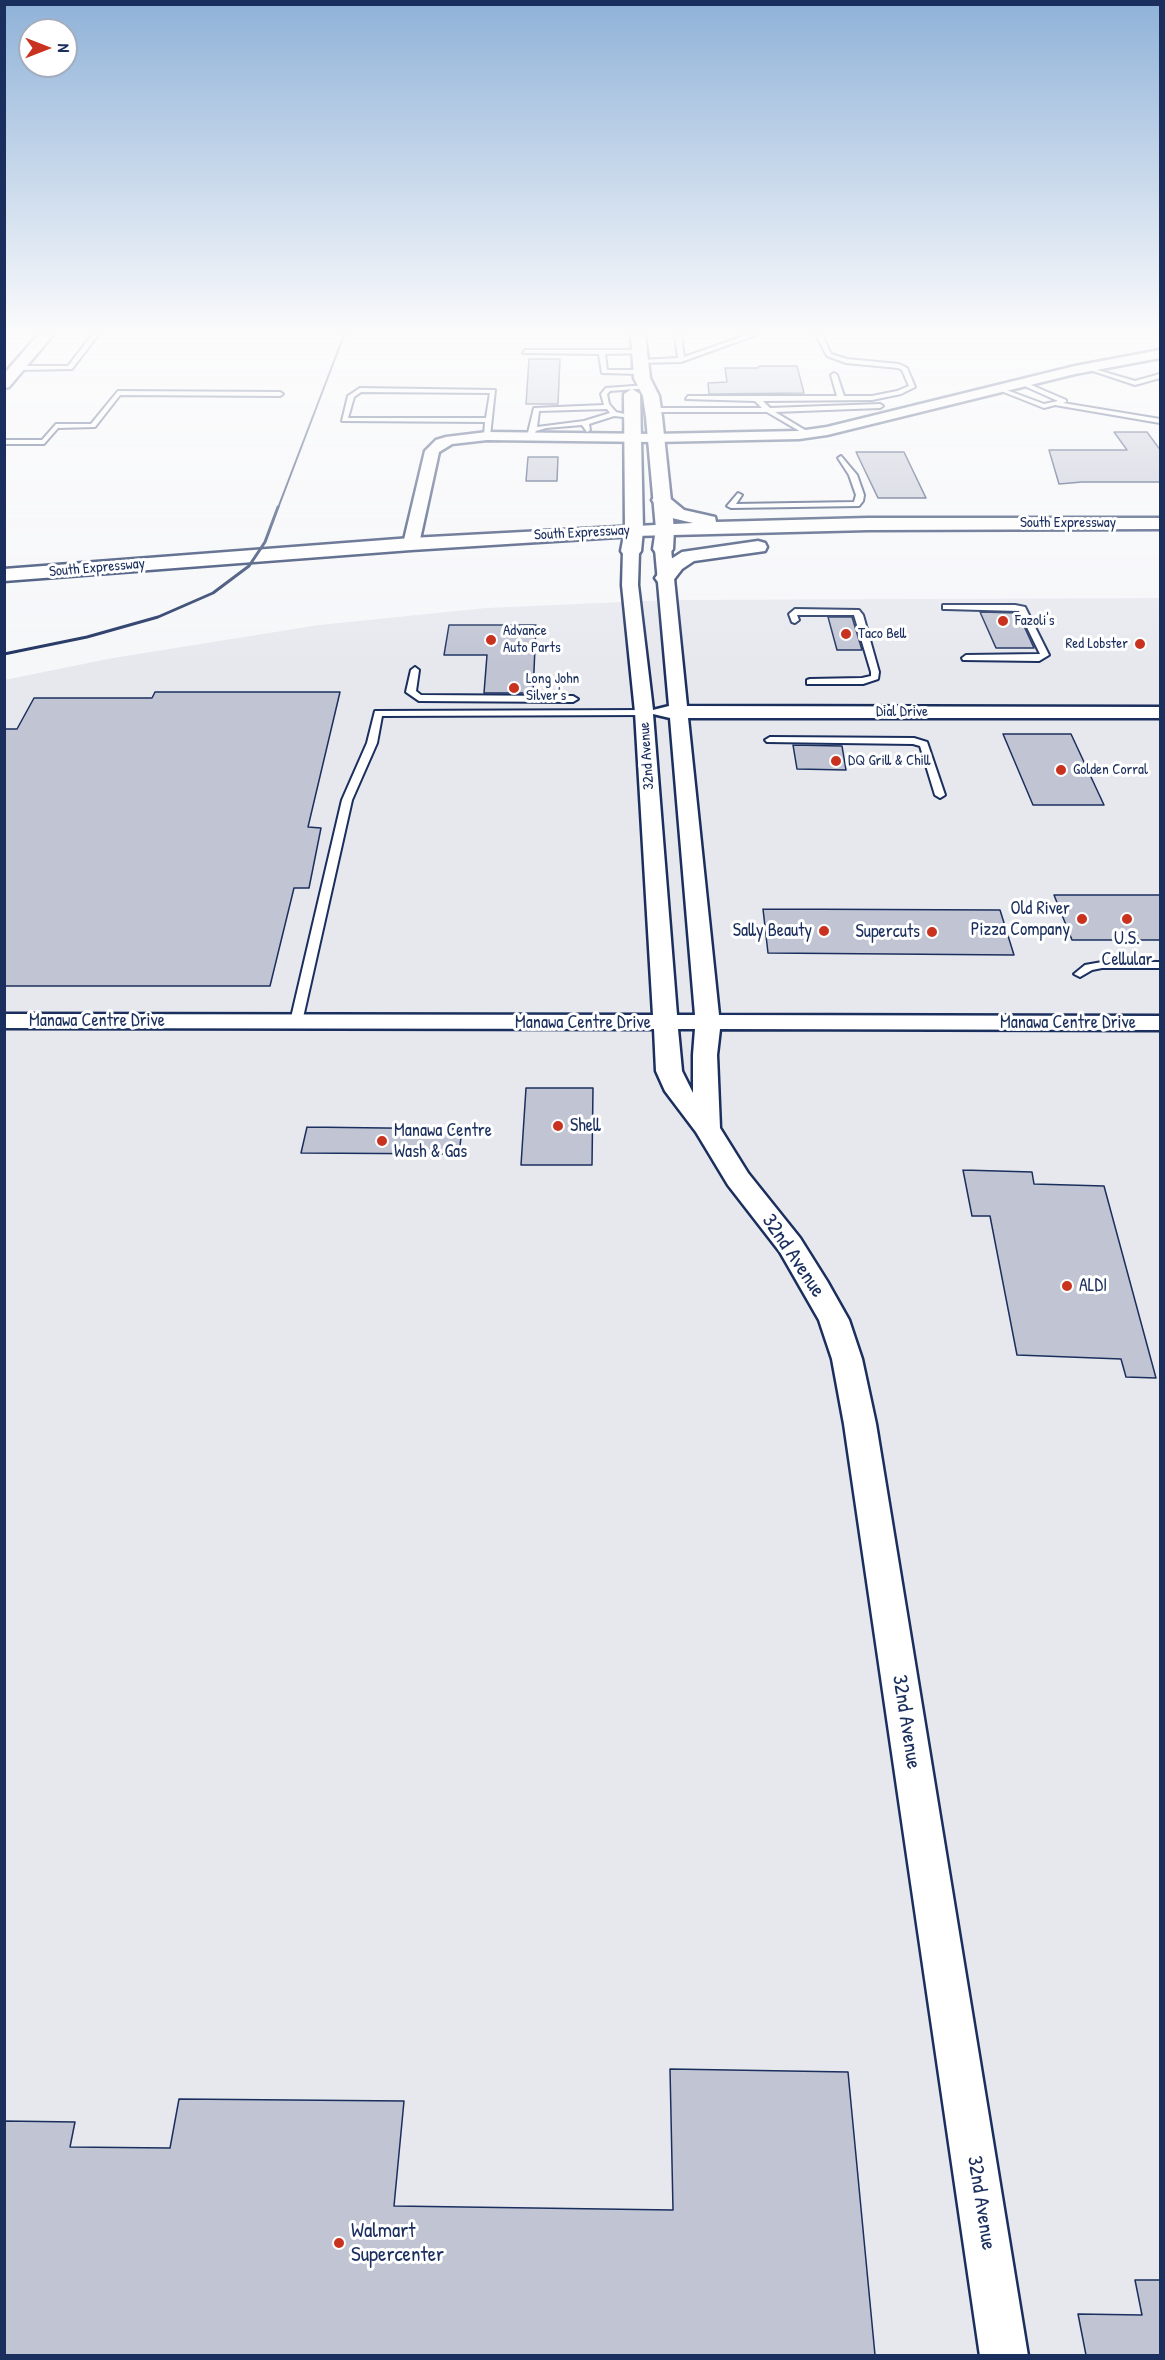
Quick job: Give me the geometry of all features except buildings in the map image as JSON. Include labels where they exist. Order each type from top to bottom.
[{"type":"main road","name":"32nd Avenue","points":[[623,551],[634,530],[631,445]]},
{"type":"main road","name":"32nd Avenue","points":[[655,445],[662,500],[663,549]]},
{"type":"main road","points":[[662,500],[678,514],[695,520],[782,526]]},
{"type":"main road","name":"South Expressway","points":[[4,575],[411,544],[634,530],[1008,523],[1161,524]]},
{"type":"main road","name":"South Expressway","points":[[623,551],[780,546]]},
{"type":"main road","points":[[665,578],[675,565],[689,556],[758,547]]},
{"type":"main road","points":[[329,569],[447,561]]},
{"type":"main road","name":"South Expressway","points":[[4,591],[167,582]]},
{"type":"street","points":[[411,544],[432,451],[439,445]]},
{"type":"street","name":"32nd Avenue","points":[[663,549],[708,1023],[705,1055],[707,1128]]},
{"type":"street","name":"32nd Avenue","points":[[623,551],[630,585],[644,712],[669,1071],[678,1091],[707,1128],[738,1179],[790,1245],[817,1288],[834,1320],[847,1359],[860,1424],[1004,2355]]},
{"type":"street","name":"Dial Drive","points":[[644,712],[1161,712]]},
{"type":"street","name":"Manawa Centre Drive","points":[[4,1021],[1161,1023]]},
{"type":"lane","points":[[738,495],[731,506],[856,504],[860,501],[860,495],[853,475],[841,458]]},
{"type":"lane","points":[[946,607],[1016,607],[1022,609],[1045,655],[1039,658],[966,658]]},
{"type":"lane","points":[[795,620],[793,614],[795,612],[856,612],[859,615],[875,672],[874,677],[863,681],[810,682]]},
{"type":"lane","points":[[415,670],[411,692],[419,698],[573,699]]},
{"type":"lane","points":[[296,1022],[347,800],[372,743],[378,713],[644,712]]},
{"type":"lane","points":[[770,740],[914,741],[924,744],[940,795]]},
{"type":"lane","points":[[1080,974],[1089,967],[1102,965],[1161,965]]},
{"type":"shaded area","points":[[1160,598],[1160,2355],[5,2355],[4,680],[113,658],[319,625],[486,608],[667,600]]},
{"type":"railway","points":[[278,508],[302,445]]},
{"type":"railway","points":[[4,654],[87,637],[158,617],[213,593],[249,566],[265,542],[278,507]]},
{"type":"place","name":"Fazoli's","points":[[1003,621]]},
{"type":"place","name":"Taco Bell","points":[[846,634]]},
{"type":"place","name":"Advance Auto Parts","points":[[491,640]]},
{"type":"place","name":"Red Lobster","points":[[1140,644]]},
{"type":"place","name":"Long John Silver's","points":[[514,688]]},
{"type":"place","name":"DQ Grill & Chill","points":[[836,761]]},
{"type":"place","name":"Golden Corral","points":[[1061,770]]},
{"type":"place","name":"Old River Pizza Company","points":[[1082,919]]},
{"type":"place","name":"U.S. Cellular","points":[[1127,919]]},
{"type":"place","name":"Sally Beauty","points":[[824,931]]},
{"type":"place","name":"Supercuts","points":[[932,932]]},
{"type":"place","name":"Shell","points":[[558,1126]]},
{"type":"place","name":"Manawa Centre Wash & Gas","points":[[382,1141]]},
{"type":"place","name":"ALDI","points":[[1067,1286]]},
{"type":"place","name":"Walmart Supercenter","points":[[339,2243]]}]
